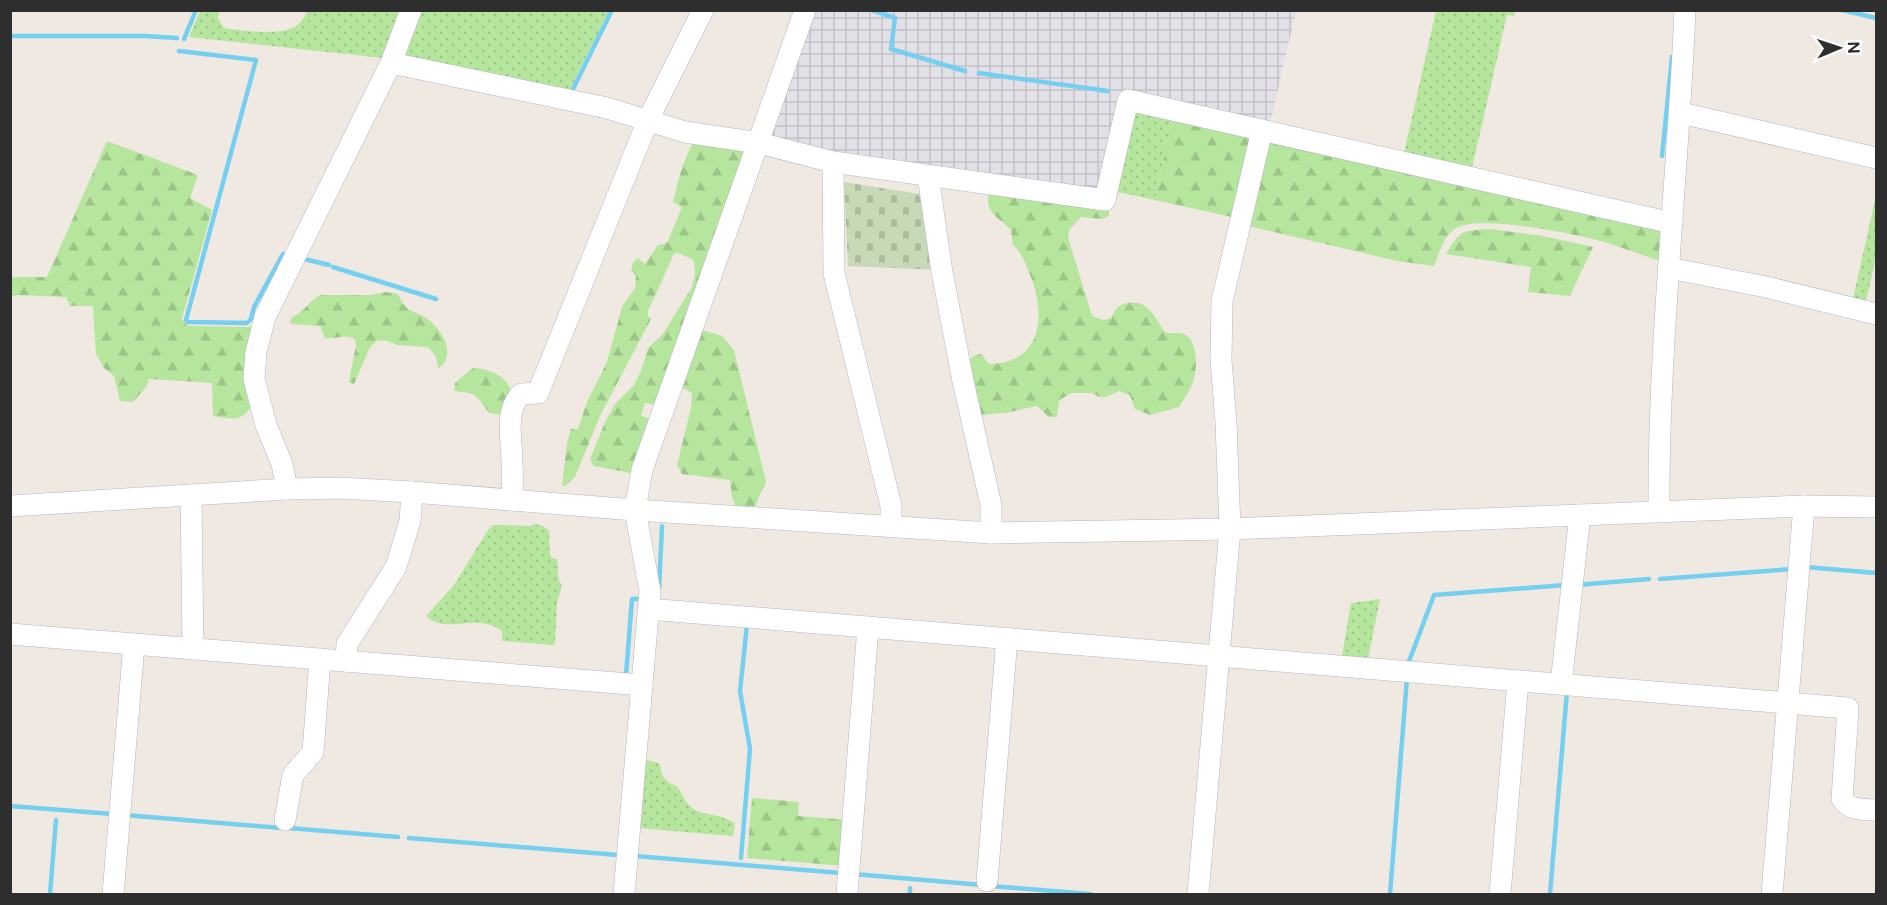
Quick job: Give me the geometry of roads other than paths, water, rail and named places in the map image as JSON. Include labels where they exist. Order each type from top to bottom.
[{"type":"street","points":[[286,489],[282,464],[266,425],[254,379],[256,352],[265,317],[391,63],[411,10]]},
{"type":"street","points":[[512,500],[509,428],[516,399],[521,394],[538,393],[648,120],[703,10]]},
{"type":"street","points":[[624,894],[650,591],[635,510],[642,470],[805,10]]},
{"type":"street","points":[[1659,512],[1659,450],[1672,223],[1681,113],[1685,10]]},
{"type":"street","points":[[391,63],[607,108],[685,132],[759,143],[833,162],[1106,200],[1128,100],[1672,223]]},
{"type":"street","points":[[1681,113],[1876,158]]},
{"type":"street","points":[[1198,894],[1230,529],[1221,360],[1222,301],[1262,130]]},
{"type":"street","points":[[833,162],[834,273],[891,506],[891,526]]},
{"type":"street","points":[[928,176],[942,272],[991,506],[991,533]]},
{"type":"street","points":[[1670,268],[1766,287],[1876,314]]},
{"type":"street","points":[[10,506],[286,489],[340,488],[991,533],[1230,529],[1804,506],[1876,507]]},
{"type":"street","points":[[346,661],[347,644],[396,567],[410,521],[412,492]]},
{"type":"street","points":[[191,495],[193,649]]},
{"type":"street","points":[[1772,894],[1804,506]]},
{"type":"street","points":[[1561,684],[1580,515]]},
{"type":"street","points":[[648,609],[1848,708],[1842,799],[1849,807],[1876,810]]},
{"type":"street","points":[[847,894],[868,627]]},
{"type":"street","points":[[10,634],[642,685]]},
{"type":"street","points":[[987,881],[1007,638]]},
{"type":"street","points":[[113,894],[134,644]]},
{"type":"street","points":[[285,820],[293,775],[313,752],[320,659]]},
{"type":"street","points":[[1500,894],[1518,681]]},
{"type":"waterway","points":[[184,39],[196,10]]},
{"type":"waterway","points":[[571,93],[612,10]]},
{"type":"waterway","points":[[872,10],[895,18],[891,49],[965,71]]},
{"type":"waterway","points":[[1842,10],[1876,18]]},
{"type":"waterway","points":[[10,36],[177,38]]},
{"type":"waterway","points":[[179,51],[256,60],[186,320],[188,322],[247,323],[283,254]]},
{"type":"waterway","points":[[1662,156],[1672,57]]},
{"type":"waterway","points":[[979,73],[1108,91]]},
{"type":"waterway","points":[[304,259],[329,265]]},
{"type":"waterway","points":[[333,267],[436,299]]},
{"type":"waterway","points":[[659,589],[662,526]]},
{"type":"waterway","points":[[1806,567],[1876,573]]},
{"type":"waterway","points":[[1660,579],[1792,569]]},
{"type":"waterway","points":[[1577,585],[1649,579]]},
{"type":"waterway","points":[[1408,664],[1434,595],[1566,585]]},
{"type":"waterway","points":[[623,675],[626,675],[632,599],[640,599]]},
{"type":"waterway","points":[[741,858],[750,749],[740,691],[747,625]]},
{"type":"waterway","points":[[1390,894],[1407,678]]},
{"type":"waterway","points":[[1550,894],[1567,691]]},
{"type":"waterway","points":[[10,806],[113,814]]},
{"type":"waterway","points":[[125,815],[281,828]]},
{"type":"waterway","points":[[50,894],[56,820]]},
{"type":"waterway","points":[[289,828],[398,837]]},
{"type":"waterway","points":[[409,838],[618,855]]},
{"type":"waterway","points":[[635,856],[841,873]]},
{"type":"waterway","points":[[854,874],[982,885]]},
{"type":"waterway","points":[[991,886],[1090,894]]},
{"type":"waterway","points":[[910,888],[910,894]]}]
